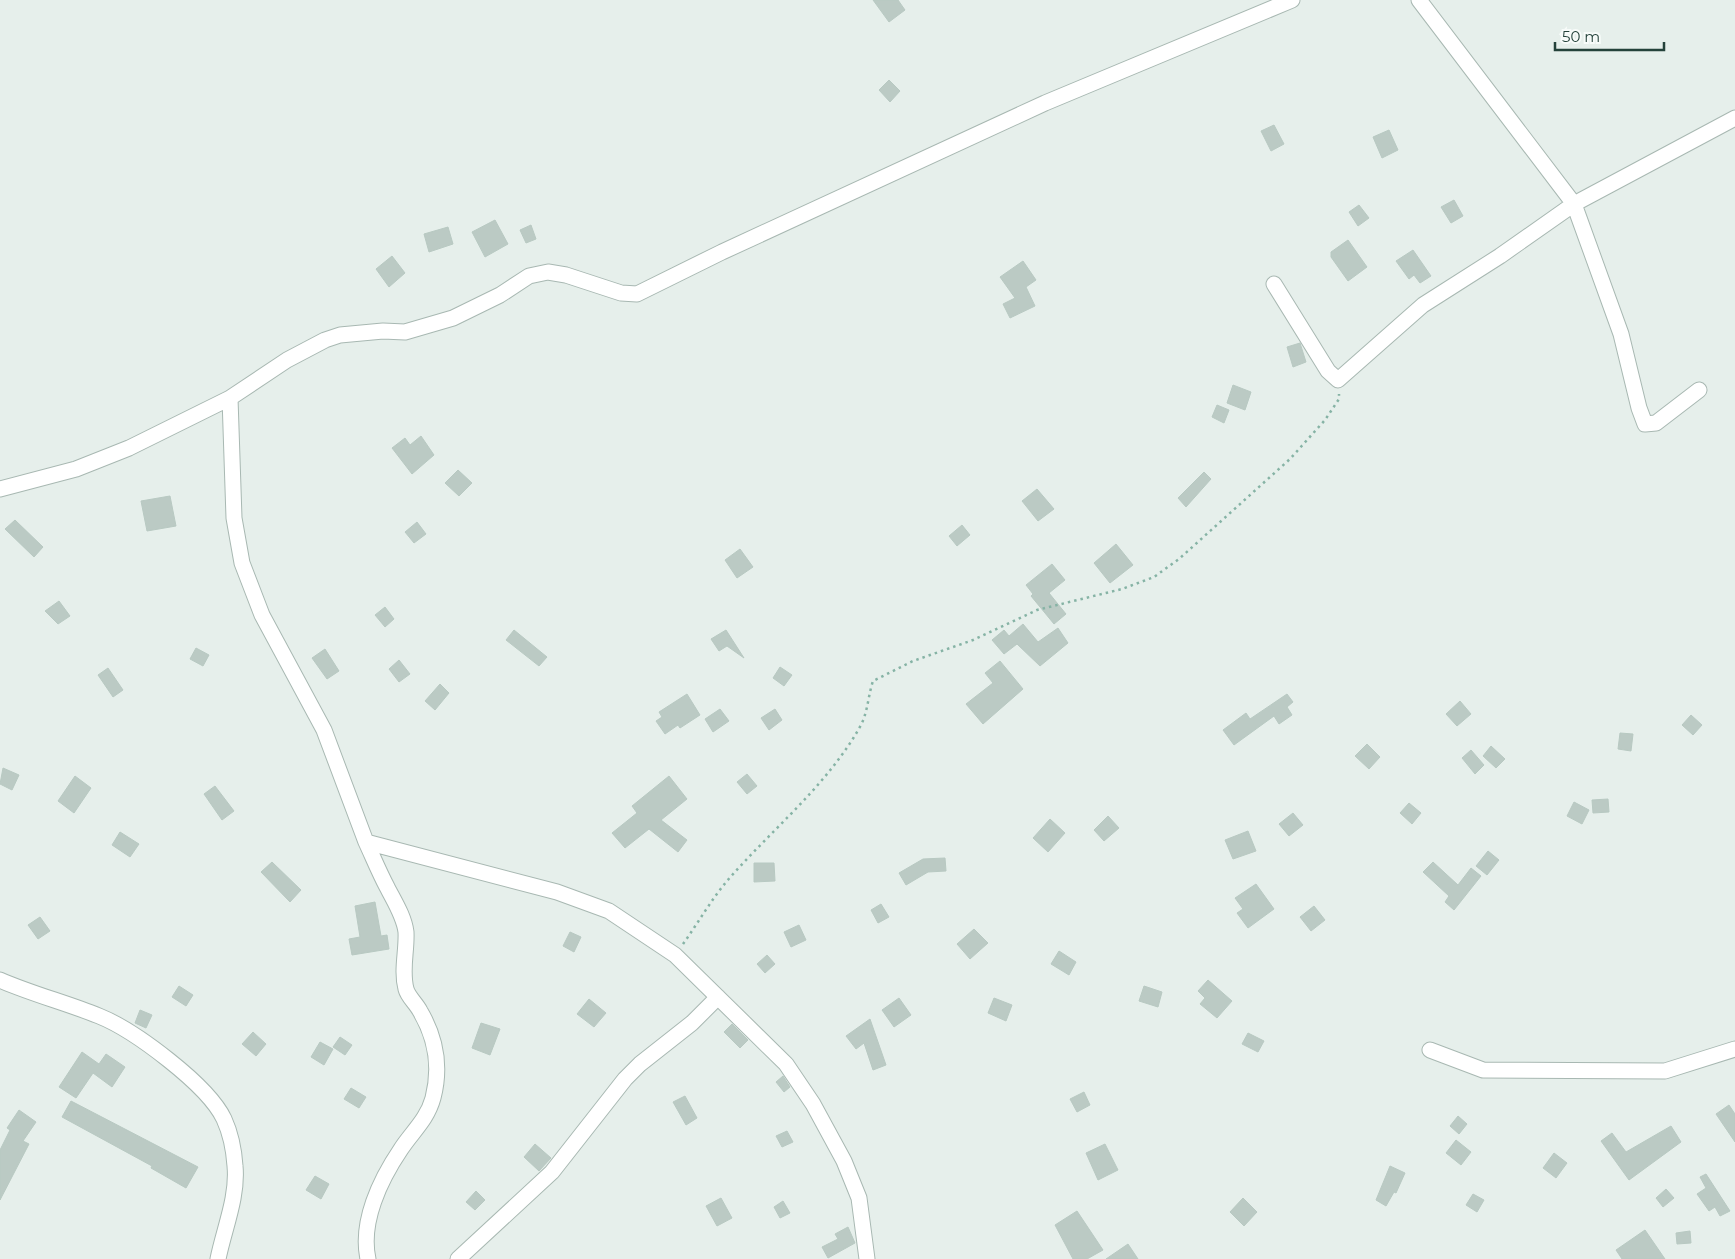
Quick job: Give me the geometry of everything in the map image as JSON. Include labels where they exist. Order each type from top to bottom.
[{"type":"street","points":[[0,489],[76,468],[129,448],[230,398],[286,360],[325,340],[340,335],[383,331],[405,332],[452,318],[500,295],[529,276],[548,272],[566,275],[621,293],[637,294],[722,252],[1045,103],[1292,0]]},
{"type":"street","points":[[1419,0],[1574,204],[1621,334],[1639,408],[1645,424],[1656,424],[1700,390]]},
{"type":"street","points":[[1274,284],[1328,370],[1338,380],[1423,305],[1500,256],[1574,204],[1735,118]]},
{"type":"street","points":[[230,398],[234,518],[242,563],[262,615],[324,730],[366,842],[402,915],[406,931],[403,977],[406,992],[428,1024],[435,1043],[437,1061],[433,1098],[421,1125],[401,1148],[380,1187],[368,1218],[365,1246],[368,1259]]},
{"type":"street","points":[[366,842],[566,895],[609,911],[675,955],[786,1064],[813,1104],[844,1161],[858,1198],[867,1259]]},
{"type":"street","points":[[0,980],[100,1017],[129,1032],[179,1070],[213,1102],[224,1119],[235,1167],[234,1195],[218,1259]]},
{"type":"street","points":[[458,1259],[552,1172],[625,1079],[718,997]]},
{"type":"street","points":[[1430,1050],[1482,1070],[1666,1071],[1735,1049]]},
{"type":"path","points":[[675,955],[726,882],[819,782],[847,746],[868,708],[869,693],[873,682],[884,674],[913,661],[973,640],[1036,610],[1122,589],[1154,577],[1179,559],[1290,459],[1325,420],[1339,399],[1338,380]]},
{"type":"building","points":[[873,0],[898,0],[905,10],[889,22]]},
{"type":"building","points":[[889,80],[900,91],[890,102],[879,90]]},
{"type":"building","points":[[1274,125],[1284,144],[1271,151],[1261,131]]},
{"type":"building","points":[[1389,130],[1398,150],[1382,158],[1373,137]]},
{"type":"building","points":[[1454,200],[1463,216],[1451,223],[1441,207]]},
{"type":"building","points":[[1359,205],[1369,218],[1358,226],[1349,212]]},
{"type":"building","points":[[495,220],[508,244],[485,257],[472,232]]},
{"type":"building","points":[[531,225],[536,239],[526,243],[520,230]]},
{"type":"building","points":[[448,227],[453,244],[429,252],[424,234]]},
{"type":"building","points":[[1348,240],[1367,267],[1348,281],[1331,257],[1331,252]]},
{"type":"building","points":[[1413,250],[1431,276],[1420,283],[1414,275],[1409,279],[1396,261]]},
{"type":"building","points":[[392,256],[405,273],[389,287],[376,269]]},
{"type":"building","points":[[1023,261],[1036,280],[1026,287],[1035,306],[1010,318],[1003,304],[1015,298],[1000,277]]},
{"type":"building","points":[[1300,343],[1306,362],[1293,367],[1287,347]]},
{"type":"building","points":[[1233,385],[1251,392],[1245,410],[1227,403]]},
{"type":"building","points":[[1217,405],[1229,410],[1224,423],[1212,417]]},
{"type":"building","points":[[421,436],[434,455],[412,474],[392,448],[405,438],[410,445]]},
{"type":"building","points":[[458,470],[472,483],[459,496],[445,483]]},
{"type":"building","points":[[1204,472],[1211,479],[1186,507],[1178,498]]},
{"type":"building","points":[[1037,489],[1054,509],[1038,521],[1022,501]]},
{"type":"building","points":[[170,496],[176,526],[147,531],[141,501]]},
{"type":"building","points":[[15,520],[43,547],[34,557],[5,529]]},
{"type":"building","points":[[417,522],[426,534],[414,543],[405,532]]},
{"type":"building","points":[[962,525],[970,535],[957,546],[949,536]]},
{"type":"building","points":[[1116,544],[1133,565],[1110,583],[1094,563]]},
{"type":"building","points":[[740,549],[753,567],[737,578],[725,560]]},
{"type":"building","points":[[1052,564],[1065,580],[1049,593],[1066,614],[1054,624],[1031,596],[1033,594],[1026,585]]},
{"type":"building","points":[[59,601],[70,616],[58,624],[45,611]]},
{"type":"building","points":[[385,607],[394,619],[385,627],[375,615]]},
{"type":"building","points":[[1023,624],[1038,642],[1058,628],[1068,643],[1040,666],[1017,644],[1004,654],[992,640],[1004,630],[1009,636]]},
{"type":"building","points":[[514,630],[547,657],[539,666],[506,640]]},
{"type":"building","points":[[726,630],[744,658],[727,646],[719,651],[711,639]]},
{"type":"building","points":[[196,648],[209,655],[203,666],[190,659]]},
{"type":"building","points":[[325,649],[339,671],[327,679],[312,658]]},
{"type":"building","points":[[399,660],[410,674],[399,682],[389,669]]},
{"type":"building","points":[[1000,661],[1023,689],[983,724],[966,704],[993,683],[985,673]]},
{"type":"building","points":[[780,667],[792,675],[784,686],[773,678]]},
{"type":"building","points":[[108,668],[123,690],[113,697],[98,675]]},
{"type":"building","points":[[440,684],[449,693],[435,710],[425,701]]},
{"type":"building","points":[[687,694],[700,715],[680,728],[678,725],[665,734],[656,721],[662,717],[659,712]]},
{"type":"building","points":[[1287,694],[1293,702],[1287,707],[1292,715],[1279,724],[1274,716],[1234,745],[1223,730],[1246,713],[1250,719]]},
{"type":"building","points":[[1460,701],[1471,714],[1457,726],[1446,714]]},
{"type":"building","points":[[720,709],[729,721],[713,732],[705,719]]},
{"type":"building","points":[[775,709],[782,720],[769,730],[761,718]]},
{"type":"building","points":[[1691,715],[1702,725],[1693,735],[1682,725]]},
{"type":"building","points":[[1620,733],[1633,734],[1631,751],[1618,749]]},
{"type":"building","points":[[1367,744],[1380,757],[1369,769],[1355,756]]},
{"type":"building","points":[[1491,746],[1505,759],[1496,768],[1483,756]]},
{"type":"building","points":[[1471,750],[1484,765],[1475,774],[1462,758]]},
{"type":"building","points":[[3,768],[19,775],[12,790],[0,784]]},
{"type":"building","points":[[747,774],[757,786],[747,794],[737,782]]},
{"type":"building","points":[[75,776],[91,788],[74,813],[58,801]]},
{"type":"building","points":[[669,776],[687,799],[661,820],[687,840],[678,852],[649,829],[625,848],[612,833],[637,813],[632,806]]},
{"type":"building","points":[[215,786],[234,811],[222,820],[204,794]]},
{"type":"building","points":[[1608,799],[1609,812],[1593,813],[1592,800]]},
{"type":"building","points":[[1574,802],[1589,810],[1582,824],[1567,816]]},
{"type":"building","points":[[1409,803],[1421,813],[1412,824],[1400,813]]},
{"type":"building","points":[[1293,813],[1303,825],[1289,836],[1279,824]]},
{"type":"building","points":[[1108,816],[1119,828],[1104,841],[1094,830]]},
{"type":"building","points":[[1050,819],[1065,833],[1048,852],[1033,838]]},
{"type":"building","points":[[1248,831],[1256,851],[1233,859],[1225,840]]},
{"type":"building","points":[[120,832],[139,844],[130,857],[112,845]]},
{"type":"building","points":[[1488,851],[1499,860],[1487,875],[1476,866]]},
{"type":"building","points":[[945,858],[946,871],[928,872],[906,885],[899,873],[923,859]]},
{"type":"building","points":[[272,862],[301,890],[290,902],[261,872]]},
{"type":"building","points":[[1433,862],[1458,885],[1471,868],[1481,876],[1454,910],[1445,902],[1449,896],[1423,872]]},
{"type":"building","points":[[754,863],[774,863],[775,881],[754,882]]},
{"type":"building","points":[[1256,884],[1274,909],[1248,928],[1237,913],[1243,909],[1235,898]]},
{"type":"building","points":[[375,902],[381,936],[387,935],[389,949],[352,955],[349,939],[360,937],[355,906]]},
{"type":"building","points":[[881,904],[889,917],[878,923],[871,910]]},
{"type":"building","points":[[1314,906],[1325,920],[1311,931],[1300,917]]},
{"type":"building","points":[[40,917],[50,931],[38,939],[28,925]]},
{"type":"building","points":[[799,925],[806,940],[791,947],[784,932]]},
{"type":"building","points":[[974,929],[988,943],[970,959],[957,944]]},
{"type":"building","points":[[570,932],[581,937],[574,952],[563,946]]},
{"type":"building","points":[[1059,951],[1076,962],[1069,975],[1051,964]]},
{"type":"building","points":[[767,955],[775,964],[765,973],[757,964]]},
{"type":"building","points":[[1208,980],[1232,1001],[1217,1018],[1200,1004],[1205,998],[1198,991]]},
{"type":"building","points":[[179,986],[193,995],[186,1006],[172,997]]},
{"type":"building","points":[[1144,986],[1162,992],[1158,1007],[1139,1001]]},
{"type":"building","points":[[899,998],[911,1015],[894,1027],[882,1010]]},
{"type":"building","points":[[994,998],[1012,1005],[1006,1021],[988,1013]]},
{"type":"building","points":[[589,999],[606,1013],[594,1027],[577,1014]]},
{"type":"building","points":[[140,1010],[152,1015],[146,1028],[135,1023]]},
{"type":"building","points":[[870,1019],[886,1065],[873,1070],[864,1043],[856,1049],[846,1036]]},
{"type":"building","points":[[481,1023],[500,1029],[490,1055],[472,1048]]},
{"type":"building","points":[[732,1024],[748,1040],[740,1048],[724,1032]]},
{"type":"building","points":[[253,1032],[266,1044],[256,1056],[242,1044]]},
{"type":"building","points":[[1248,1033],[1264,1041],[1258,1052],[1242,1044]]},
{"type":"building","points":[[340,1037],[352,1045],[345,1055],[333,1047]]},
{"type":"building","points":[[320,1042],[333,1049],[324,1065],[311,1057]]},
{"type":"building","points":[[82,1052],[99,1064],[106,1054],[125,1067],[112,1087],[93,1073],[76,1098],[59,1087]]},
{"type":"building","points":[[783,1076],[790,1087],[784,1092],[776,1082]]},
{"type":"building","points":[[351,1088],[366,1097],[359,1108],[344,1099]]},
{"type":"building","points":[[1084,1092],[1090,1105],[1077,1112],[1070,1099]]},
{"type":"building","points":[[685,1096],[697,1118],[686,1125],[673,1102]]},
{"type":"building","points":[[71,1101],[198,1167],[186,1188],[151,1168],[152,1166],[62,1117]]},
{"type":"building","points":[[1729,1105],[1735,1114],[1735,1142],[1716,1114]]},
{"type":"building","points":[[19,1110],[36,1122],[23,1141],[29,1144],[0,1200],[0,1150],[10,1130],[7,1128]]},
{"type":"building","points":[[1458,1116],[1467,1124],[1459,1134],[1450,1126]]},
{"type":"building","points":[[1671,1126],[1681,1142],[1629,1180],[1601,1141],[1612,1133],[1626,1152]]},
{"type":"building","points":[[787,1131],[793,1142],[782,1147],[776,1136]]},
{"type":"building","points":[[1456,1140],[1471,1152],[1461,1165],[1446,1153]]},
{"type":"building","points":[[535,1144],[551,1158],[539,1171],[524,1157]]},
{"type":"building","points":[[1105,1144],[1118,1170],[1098,1180],[1086,1153]]},
{"type":"building","points":[[1554,1153],[1567,1163],[1556,1178],[1543,1168]]},
{"type":"building","points":[[1390,1166],[1405,1173],[1396,1193],[1394,1192],[1386,1206],[1376,1200]]},
{"type":"building","points":[[1706,1174],[1730,1211],[1720,1216],[1715,1207],[1709,1211],[1697,1194],[1706,1188],[1700,1177]]},
{"type":"building","points":[[315,1176],[329,1184],[321,1199],[306,1190]]},
{"type":"building","points":[[1666,1189],[1674,1198],[1663,1207],[1656,1198]]},
{"type":"building","points":[[476,1191],[485,1200],[475,1210],[466,1202]]},
{"type":"building","points":[[1473,1194],[1484,1200],[1477,1212],[1466,1205]]},
{"type":"building","points":[[721,1198],[732,1218],[717,1226],[706,1206]]},
{"type":"building","points":[[1243,1198],[1257,1212],[1244,1226],[1230,1212]]},
{"type":"building","points":[[783,1201],[790,1213],[780,1218],[774,1207]]},
{"type":"building","points":[[1077,1211],[1103,1250],[1087,1259],[1073,1259],[1055,1225]]},
{"type":"building","points":[[848,1227],[855,1243],[828,1258],[822,1247],[838,1239],[835,1234]]},
{"type":"building","points":[[1645,1230],[1665,1259],[1622,1259],[1616,1250]]},
{"type":"building","points":[[1690,1231],[1691,1243],[1677,1244],[1676,1233]]},
{"type":"building","points":[[1128,1244],[1138,1259],[1106,1259]]}]
